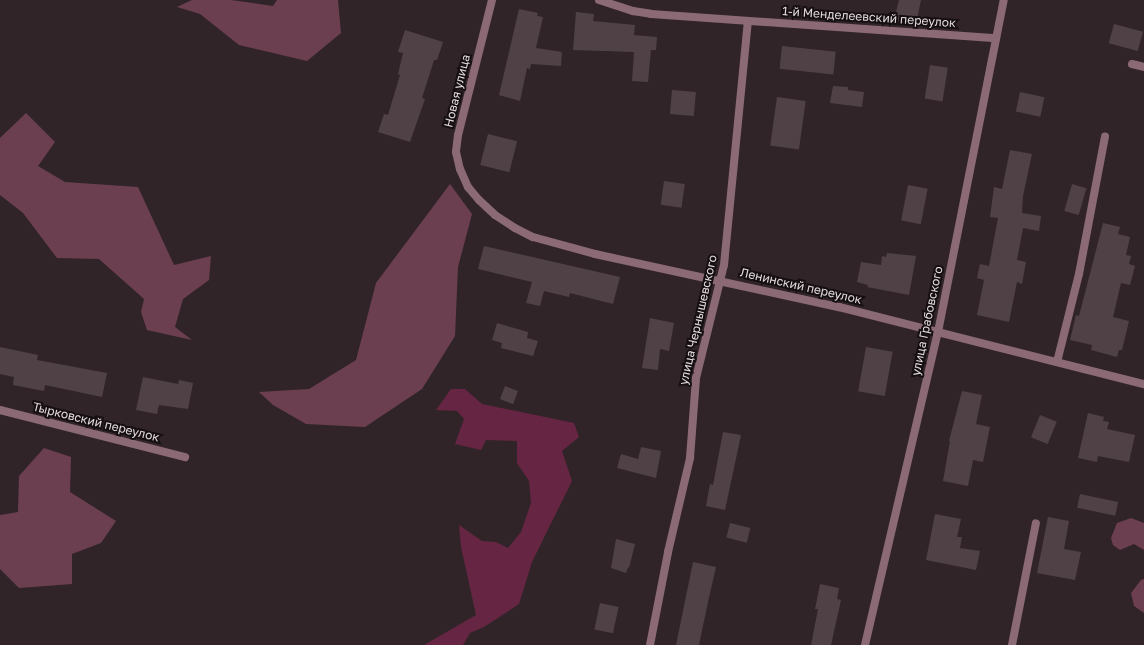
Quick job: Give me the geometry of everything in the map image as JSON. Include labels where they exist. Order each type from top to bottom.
[{"type":"street","name":"Новая улица","points":[[468,187],[460,169],[456,152],[458,135],[492,0]]},
{"type":"street","name":"1-й Менделеевский переулок","points":[[599,0],[643,13],[996,38]]},
{"type":"street","name":"улица Грабовского","points":[[865,645],[938,332],[1004,0]]},
{"type":"street","name":"улица Чернышевского","points":[[650,645],[668,552],[690,458],[696,378],[720,280],[727,243],[731,180],[748,21]]},
{"type":"street","points":[[1132,64],[1144,67]]},
{"type":"street","points":[[1057,362],[1079,274],[1106,136]]},
{"type":"street","name":"Ленинский переулок","points":[[468,187],[478,200],[495,215],[515,228],[533,237],[595,254],[720,280],[938,332],[1144,384]]},
{"type":"street","name":"Тырковский переулок","points":[[0,410],[185,457]]},
{"type":"street","points":[[1012,645],[1036,523]]},
{"type":"shaded area","points":[[192,0],[231,0],[273,6],[277,0],[338,0],[341,33],[307,61],[239,45],[200,14],[177,7]]},
{"type":"shaded area","points":[[26,113],[55,142],[38,166],[65,182],[138,187],[174,265],[211,256],[209,280],[183,299],[175,327],[192,340],[147,330],[141,312],[144,299],[99,259],[57,258],[23,213],[0,195],[0,138]]},
{"type":"shaded area","points":[[450,184],[472,214],[458,267],[455,336],[422,389],[365,427],[306,424],[273,405],[259,392],[309,389],[356,360],[376,283]]},
{"type":"shaded area","points":[[451,389],[465,389],[482,404],[574,423],[579,437],[562,451],[572,481],[532,562],[519,604],[484,627],[470,633],[463,645],[424,645],[476,615],[461,547],[459,525],[482,541],[496,542],[508,548],[521,532],[531,503],[529,481],[517,463],[517,441],[486,440],[481,450],[455,444],[464,419],[457,411],[436,410]]},
{"type":"shaded area","points":[[44,448],[71,457],[70,492],[116,521],[101,543],[72,554],[72,584],[19,588],[0,569],[0,515],[18,512],[19,476]]},
{"type":"shaded area","points":[[1131,518],[1144,523],[1144,550],[1134,544],[1120,550],[1113,545],[1111,538],[1117,523]]},
{"type":"shaded area","points":[[1144,579],[1144,613],[1134,606],[1131,593],[1141,580]]},
{"type":"building","points":[[899,0],[921,0],[916,24],[894,20]]},
{"type":"building","points":[[519,9],[538,13],[537,16],[543,17],[536,48],[562,52],[561,66],[531,64],[530,69],[527,68],[520,101],[499,95]]},
{"type":"building","points":[[576,12],[594,14],[593,21],[635,25],[634,35],[657,37],[656,50],[651,50],[648,82],[632,81],[634,52],[573,50]]},
{"type":"building","points":[[1114,24],[1143,32],[1138,51],[1109,43]]},
{"type":"building","points":[[405,30],[443,42],[437,60],[434,60],[422,98],[425,99],[410,142],[378,132],[384,114],[388,115],[400,75],[398,74],[403,53],[398,52]]},
{"type":"building","points":[[782,46],[836,52],[833,75],[780,69]]},
{"type":"building","points":[[930,65],[948,68],[942,101],[925,99]]},
{"type":"building","points":[[833,86],[848,87],[848,90],[864,92],[862,107],[830,103]]},
{"type":"building","points":[[672,90],[696,92],[694,116],[670,114]]},
{"type":"building","points":[[1020,92],[1044,97],[1040,117],[1016,112]]},
{"type":"building","points":[[777,97],[806,101],[799,150],[770,146]]},
{"type":"building","points":[[488,134],[517,141],[509,172],[480,165]]},
{"type":"building","points":[[1010,150],[1032,154],[1023,196],[1022,213],[1041,216],[1039,231],[1023,228],[1017,260],[1026,262],[1022,284],[1017,282],[1009,322],[977,315],[984,280],[977,278],[980,264],[989,266],[998,218],[990,217],[994,187],[1002,189]]},
{"type":"building","points":[[664,181],[685,184],[681,208],[661,205]]},
{"type":"building","points":[[1072,184],[1086,188],[1079,215],[1064,211]]},
{"type":"building","points":[[908,185],[928,189],[921,224],[901,220]]},
{"type":"building","points":[[1103,223],[1120,227],[1118,234],[1130,237],[1126,255],[1131,256],[1129,264],[1135,266],[1130,285],[1121,283],[1113,317],[1129,321],[1122,350],[1119,350],[1117,357],[1091,350],[1092,345],[1070,340],[1076,315],[1079,316]]},
{"type":"building","points":[[484,246],[620,277],[613,304],[570,293],[569,297],[544,291],[540,306],[526,303],[532,282],[478,269]]},
{"type":"building","points":[[887,253],[916,256],[909,295],[867,287],[868,285],[857,282],[861,262],[881,265],[882,256],[886,257]]},
{"type":"building","points":[[650,318],[674,323],[669,351],[660,349],[658,370],[642,368]]},
{"type":"building","points":[[497,323],[528,332],[527,338],[538,341],[533,356],[501,348],[502,343],[492,340]]},
{"type":"building","points":[[0,347],[38,355],[37,360],[107,373],[102,397],[45,385],[44,391],[13,385],[14,377],[0,374]]},
{"type":"building","points":[[866,347],[893,352],[885,396],[858,391]]},
{"type":"building","points":[[143,377],[178,384],[179,380],[193,383],[188,409],[159,405],[157,414],[136,410]]},
{"type":"building","points":[[505,386],[518,391],[513,404],[500,399]]},
{"type":"building","points":[[962,391],[982,395],[976,424],[990,427],[983,462],[973,460],[968,486],[943,481],[949,441]]},
{"type":"building","points":[[1088,413],[1104,417],[1103,421],[1109,422],[1107,429],[1135,435],[1129,462],[1098,456],[1097,462],[1078,458]]},
{"type":"building","points":[[1040,415],[1057,422],[1048,444],[1031,437]]},
{"type":"building","points":[[723,432],[741,435],[725,510],[706,506],[710,484],[713,485]]},
{"type":"building","points":[[641,447],[661,451],[656,478],[617,468],[621,454],[638,459]]},
{"type":"building","points":[[1080,494],[1118,502],[1115,516],[1077,508]]},
{"type":"building","points":[[935,514],[961,519],[957,537],[962,537],[960,548],[980,551],[976,570],[926,560]]},
{"type":"building","points":[[1048,517],[1069,521],[1064,549],[1081,552],[1075,580],[1037,573]]},
{"type":"building","points":[[730,523],[750,528],[747,543],[726,538]]},
{"type":"building","points":[[616,539],[635,544],[629,568],[628,567],[626,573],[611,568]]},
{"type":"building","points":[[693,562],[716,567],[699,645],[676,645]]},
{"type":"building","points":[[820,584],[839,588],[837,599],[841,600],[831,645],[811,645],[818,609],[815,609]]},
{"type":"building","points":[[600,603],[619,607],[613,633],[594,629]]}]
